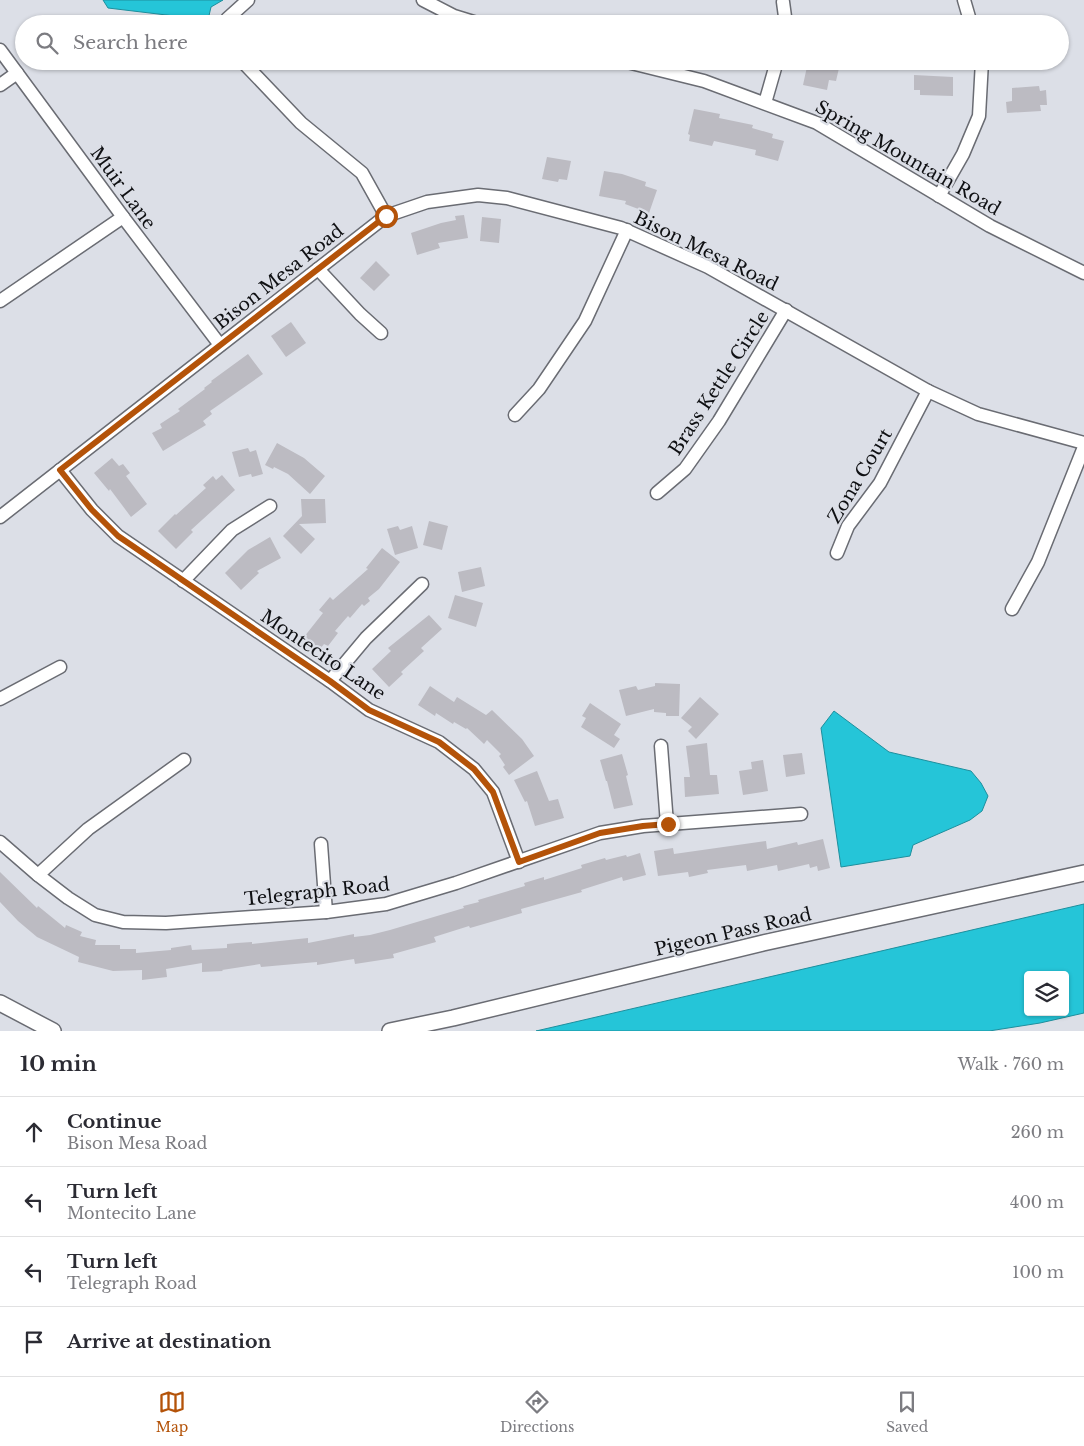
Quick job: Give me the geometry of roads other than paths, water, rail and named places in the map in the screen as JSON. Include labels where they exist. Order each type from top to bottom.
[{"type":"street","points":[[231,15],[248,0]]},
{"type":"street","points":[[424,0],[452,15]]},
{"type":"street","points":[[964,0],[968,15]]},
{"type":"street","points":[[783,2],[785,15]]},
{"type":"street","name":"Muir Lane","points":[[0,50],[220,345]]},
{"type":"street","points":[[251,70],[301,123],[362,173],[386,216]]},
{"type":"street","name":"Spring Mountain Road","points":[[659,70],[704,81],[817,123],[990,226],[1084,273]]},
{"type":"street","points":[[765,103],[774,70]]},
{"type":"street","points":[[939,196],[963,154],[979,116],[982,70]]},
{"type":"street","points":[[0,85],[17,73]]},
{"type":"street","name":"Bison Mesa Road","points":[[0,517],[386,216],[427,202],[478,195],[507,198],[626,230],[708,267],[928,391],[978,414],[1084,445]]},
{"type":"street","points":[[0,301],[123,217]]},
{"type":"street","points":[[515,415],[539,389],[585,321],[626,230]]},
{"type":"street","points":[[318,269],[360,314],[381,333]]},
{"type":"street","name":"Brass Kettle Circle","points":[[657,493],[685,469],[719,421],[786,310]]},
{"type":"street","name":"Zona Court","points":[[837,554],[848,526],[880,483],[928,391]]},
{"type":"street","points":[[1012,609],[1038,562],[1084,445]]},
{"type":"street","name":"Montecito Lane","points":[[60,470],[92,510],[118,536],[330,681],[369,710],[439,742],[474,769],[493,792],[519,862]]},
{"type":"street","points":[[183,581],[232,530],[270,506]]},
{"type":"street","points":[[330,681],[366,638],[422,584]]},
{"type":"street","points":[[0,699],[60,666]]},
{"type":"street","points":[[661,746],[668,824]]},
{"type":"street","points":[[38,875],[88,828],[184,760]]},
{"type":"street","name":"Telegraph Road","points":[[0,842],[38,875],[68,898],[95,915],[123,922],[166,924],[326,912],[386,904],[519,862],[600,833],[643,826],[801,814]]},
{"type":"street","points":[[321,844],[326,912]]},
{"type":"street","name":"Pigeon Pass Road","points":[[390,1031],[453,1018],[763,943],[1084,873]]},
{"type":"street","points":[[0,1003],[53,1031]]},
{"type":"water","points":[[103,0],[223,0],[211,7],[209,15],[166,15],[108,8]]},
{"type":"water","points":[[834,711],[889,752],[971,771],[981,783],[988,796],[982,811],[970,820],[913,845],[910,856],[841,867],[821,728]]},
{"type":"water","points":[[1084,904],[1084,1013],[1040,1023],[989,1031],[536,1031]]}]
